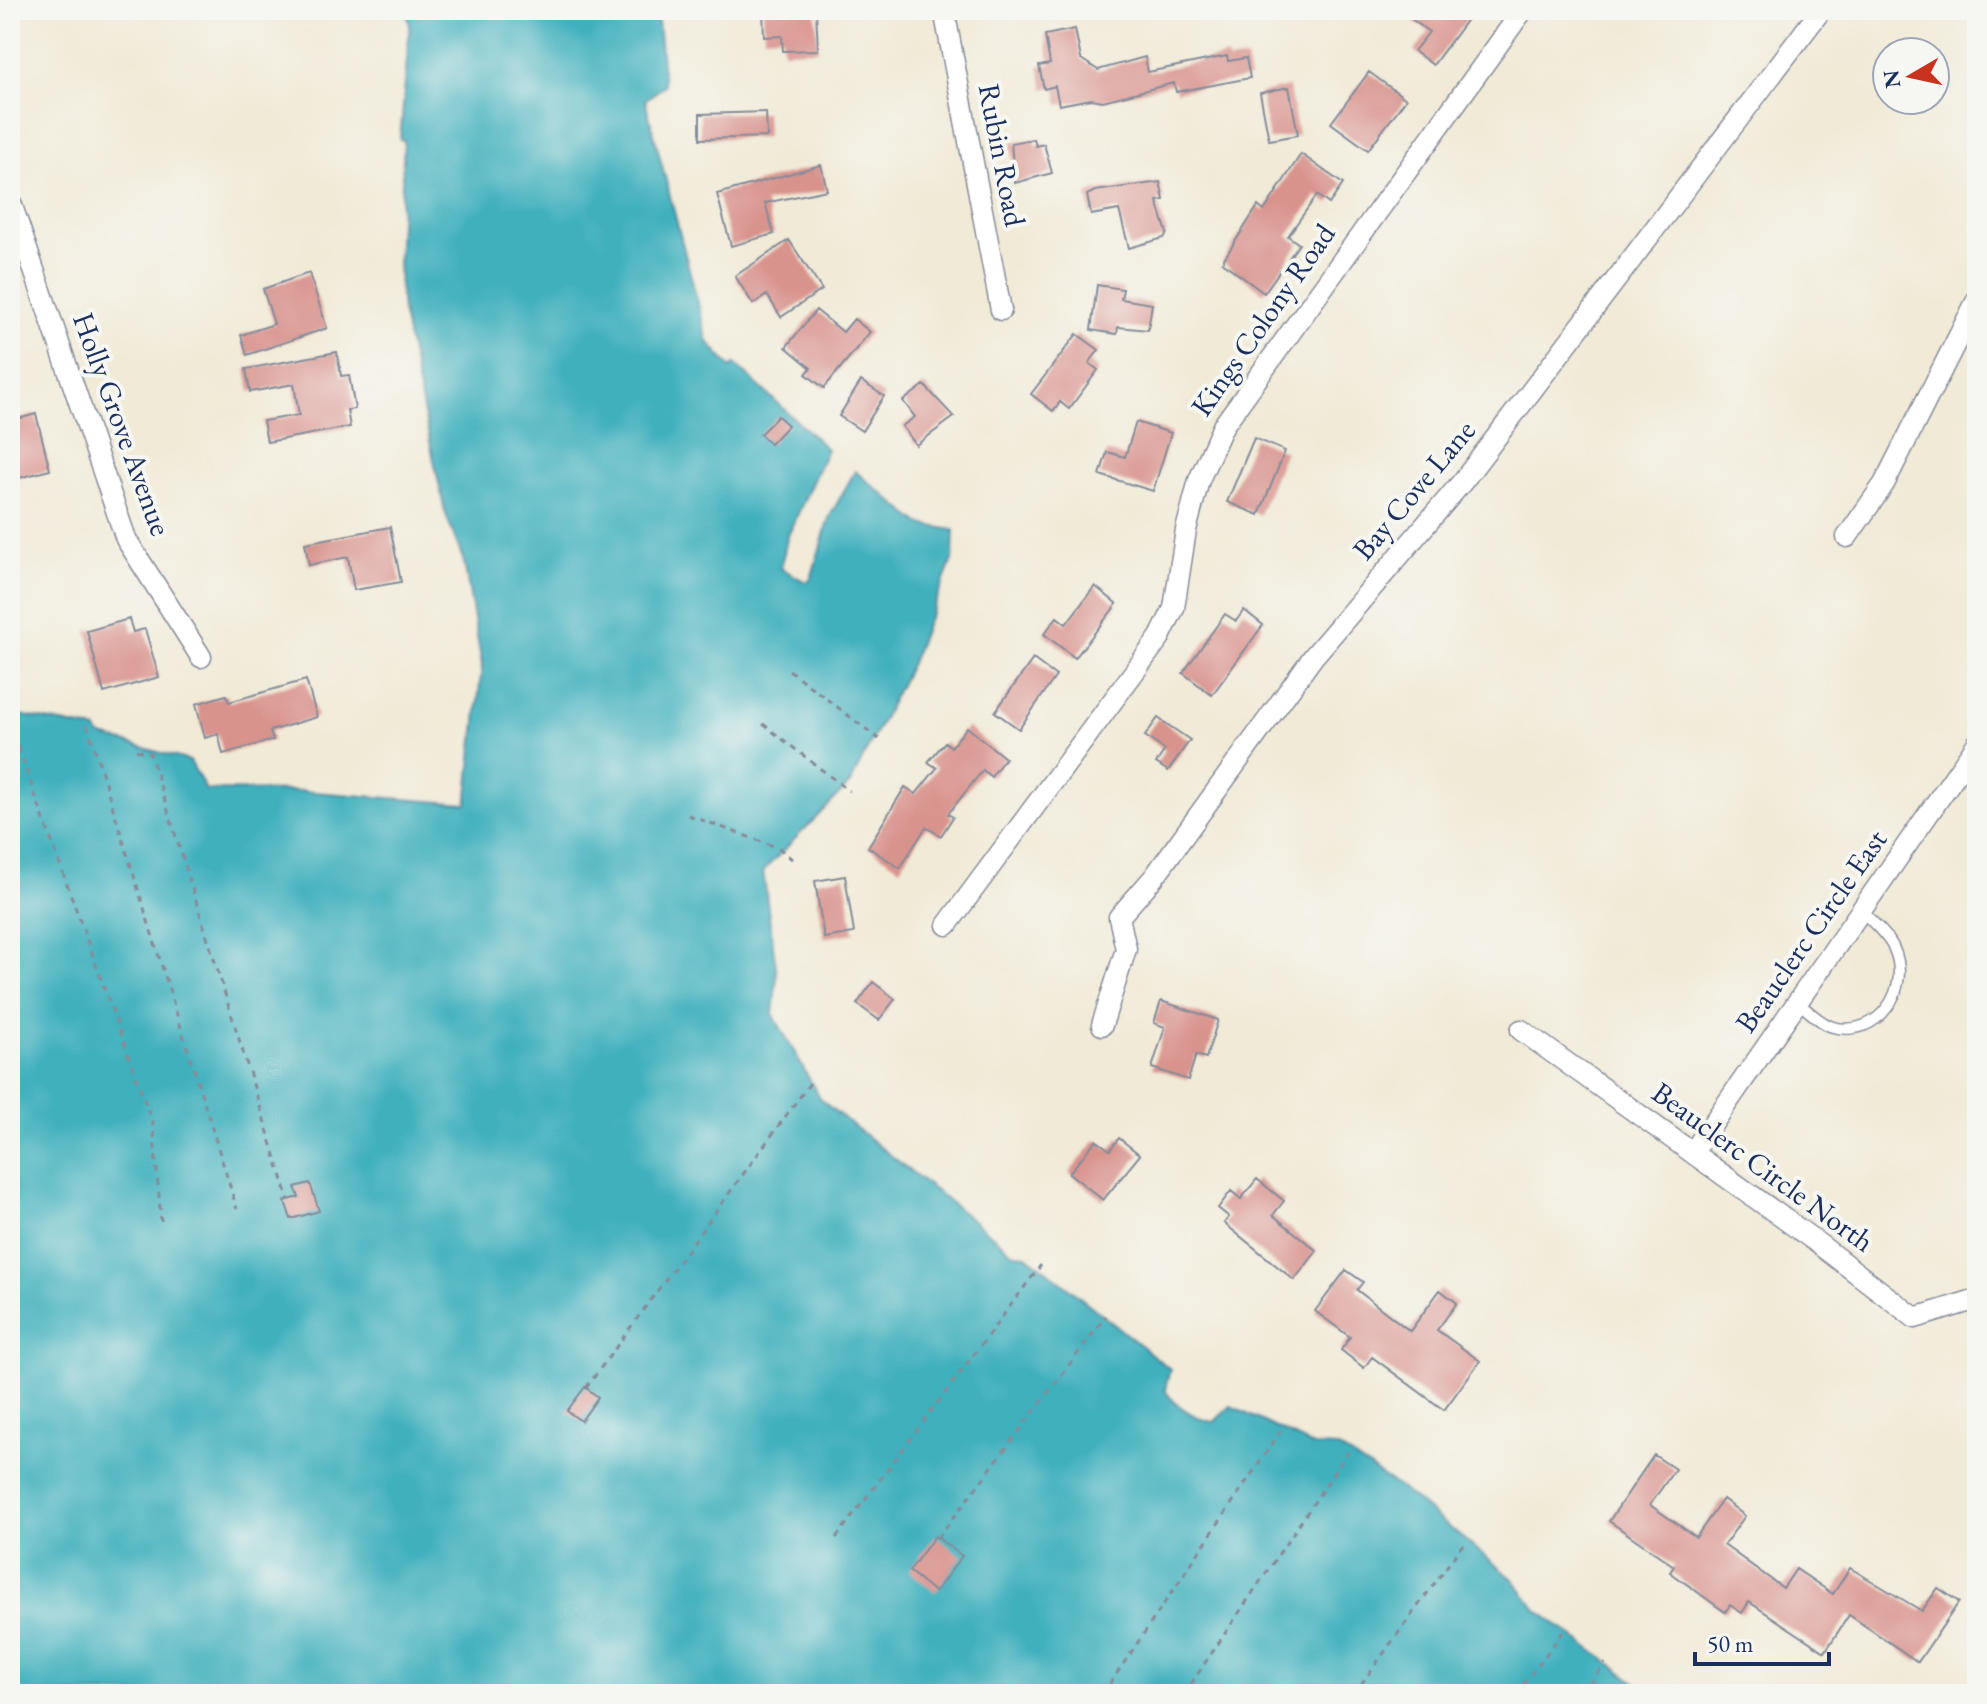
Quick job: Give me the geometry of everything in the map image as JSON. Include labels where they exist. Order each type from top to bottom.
[{"type":"street","name":"Rubin Road","points":[[944,10],[1001,310]]},
{"type":"street","name":"Kings Colony Road","points":[[947,925],[1160,637],[1174,608],[1186,530],[1202,471],[1237,402],[1523,10]]},
{"type":"street","name":"Bay Cove Lane","points":[[1102,1025],[1126,949],[1119,917],[1154,877],[1313,657],[1463,481],[1821,10]]},
{"type":"street","name":"Holly Grove Avenue","points":[[10,200],[126,539],[201,657]]},
{"type":"street","points":[[1847,537],[1884,484],[1977,300]]},
{"type":"street","name":"Beauclerc Circle East","points":[[1693,1152],[1977,744]]},
{"type":"street","name":"Beauclerc Circle North","points":[[1521,1030],[1693,1152],[1915,1318],[1977,1299]]},
{"type":"lane","points":[[1797,1002],[1830,1026],[1848,1028],[1865,1027],[1894,998],[1900,965],[1893,945],[1862,911]]},
{"type":"path","points":[[789,670],[879,739]]},
{"type":"path","points":[[87,724],[237,1209]]},
{"type":"path","points":[[763,724],[849,791]]},
{"type":"path","points":[[10,725],[153,1124],[161,1221]]},
{"type":"path","points":[[136,750],[150,753],[289,1200]]},
{"type":"path","points":[[688,815],[779,848],[793,860]]},
{"type":"path","points":[[586,1388],[813,1079]]},
{"type":"path","points":[[836,1538],[1041,1265]]},
{"type":"path","points":[[938,1538],[1106,1316]]},
{"type":"path","points":[[1103,1694],[1282,1429]]},
{"type":"path","points":[[1184,1694],[1348,1452]]},
{"type":"path","points":[[1354,1694],[1466,1540]]},
{"type":"path","points":[[1516,1694],[1566,1628]]},
{"type":"path","points":[[1583,1694],[1605,1663]]},
{"type":"water","points":[[406,10],[657,10],[664,86],[645,100],[708,342],[731,368],[735,364],[827,449],[787,538],[781,568],[806,582],[811,579],[829,518],[855,471],[920,524],[954,530],[953,558],[911,663],[850,784],[763,871],[777,975],[773,1014],[821,1100],[1015,1254],[1027,1255],[1170,1369],[1165,1390],[1186,1411],[1214,1422],[1231,1406],[1313,1446],[1337,1447],[1399,1487],[1512,1578],[1537,1610],[1652,1694],[10,1694],[10,713],[97,730],[99,735],[190,761],[206,790],[302,791],[467,804],[482,665],[464,562],[445,512],[402,311],[398,264],[404,140],[400,140],[410,25]]},
{"type":"building","points":[[763,10],[816,10],[818,50],[783,51],[782,36],[764,37]]},
{"type":"building","points":[[1399,10],[1474,10],[1433,65],[1414,51],[1429,32]]},
{"type":"building","points":[[1075,29],[1081,59],[1098,70],[1145,57],[1148,72],[1227,56],[1228,61],[1246,58],[1250,78],[1176,92],[1174,83],[1103,101],[1091,99],[1059,105],[1055,86],[1044,89],[1039,66],[1050,64],[1045,35]]},
{"type":"building","points":[[1369,72],[1406,99],[1368,150],[1331,123]]},
{"type":"building","points":[[1289,87],[1298,135],[1269,140],[1260,93]]},
{"type":"building","points":[[766,112],[767,137],[700,139],[700,114]]},
{"type":"building","points":[[1034,139],[1036,146],[1044,144],[1052,173],[1015,183],[1011,143]]},
{"type":"building","points":[[1301,154],[1343,184],[1329,204],[1317,195],[1288,236],[1299,244],[1264,293],[1222,262],[1258,206],[1264,211]]},
{"type":"building","points":[[821,165],[827,190],[765,203],[774,234],[731,246],[717,194]]},
{"type":"building","points":[[1160,182],[1164,200],[1157,201],[1167,233],[1164,238],[1129,248],[1119,210],[1091,215],[1087,195],[1095,191]]},
{"type":"building","points":[[789,240],[822,290],[781,317],[767,295],[753,304],[735,276]]},
{"type":"building","points":[[309,273],[327,328],[247,355],[241,335],[274,324],[263,289]]},
{"type":"building","points":[[1097,285],[1123,289],[1121,299],[1152,304],[1148,330],[1118,327],[1117,334],[1091,330]]},
{"type":"building","points":[[816,310],[843,332],[854,319],[870,332],[824,388],[806,374],[811,368],[786,347]]},
{"type":"building","points":[[1077,334],[1099,350],[1089,363],[1098,370],[1069,409],[1060,402],[1053,411],[1031,394]]},
{"type":"building","points":[[337,352],[341,376],[349,375],[355,409],[347,410],[350,427],[267,442],[263,421],[299,415],[294,384],[250,392],[246,369]]},
{"type":"building","points":[[861,381],[884,396],[862,431],[839,416]]},
{"type":"building","points":[[924,385],[954,417],[916,445],[902,426],[915,417],[903,401]]},
{"type":"building","points":[[36,414],[50,470],[19,478],[10,444],[10,421]]},
{"type":"building","points":[[778,416],[788,425],[770,444],[760,434]]},
{"type":"building","points":[[1136,422],[1171,433],[1153,491],[1100,475],[1107,452],[1125,457]]},
{"type":"building","points":[[1254,438],[1285,451],[1259,515],[1227,502]]},
{"type":"building","points":[[390,527],[401,582],[354,590],[348,557],[309,565],[305,543]]},
{"type":"building","points":[[1095,586],[1117,604],[1075,658],[1044,634],[1057,617],[1066,624]]},
{"type":"building","points":[[1244,610],[1263,625],[1212,695],[1183,673],[1225,614],[1236,621]]},
{"type":"building","points":[[129,619],[133,632],[145,629],[159,677],[104,693],[87,631]]},
{"type":"building","points":[[1033,659],[1056,676],[1019,729],[995,712]]},
{"type":"building","points":[[306,680],[317,717],[270,731],[273,740],[223,754],[218,734],[205,738],[196,704],[226,695],[229,702]]},
{"type":"building","points":[[1158,718],[1190,740],[1168,771],[1156,763],[1165,750],[1145,736]]},
{"type":"building","points":[[967,727],[1005,758],[991,777],[983,770],[948,814],[953,817],[941,836],[926,827],[900,868],[868,847],[905,787],[916,794],[937,768],[928,762],[945,742],[951,747]]},
{"type":"building","points":[[845,876],[854,933],[824,938],[815,881]]},
{"type":"building","points":[[873,982],[895,999],[879,1020],[857,1004]]},
{"type":"building","points":[[1161,1001],[1218,1020],[1206,1058],[1196,1055],[1188,1080],[1152,1068],[1165,1027],[1154,1023]]},
{"type":"building","points":[[1119,1138],[1140,1155],[1103,1200],[1069,1173],[1096,1140],[1110,1150]]},
{"type":"building","points":[[1257,1179],[1284,1201],[1273,1215],[1317,1251],[1294,1280],[1224,1223],[1229,1217],[1218,1208],[1231,1191],[1241,1199]]},
{"type":"building","points":[[310,1183],[319,1211],[291,1219],[285,1201],[299,1197],[295,1187]]},
{"type":"building","points":[[1346,1270],[1363,1282],[1357,1290],[1410,1331],[1440,1290],[1457,1303],[1437,1330],[1480,1361],[1444,1410],[1372,1357],[1364,1368],[1341,1350],[1350,1337],[1315,1311]]},
{"type":"building","points":[[585,1387],[598,1397],[581,1421],[567,1411]]},
{"type":"building","points":[[1654,1455],[1675,1469],[1650,1505],[1696,1537],[1723,1499],[1745,1516],[1724,1545],[1783,1588],[1796,1569],[1833,1594],[1850,1568],[1922,1611],[1938,1588],[1959,1602],[1918,1662],[1849,1615],[1825,1652],[1749,1602],[1742,1613],[1730,1605],[1725,1612],[1670,1572],[1674,1566],[1609,1521]]},
{"type":"building","points":[[935,1536],[962,1556],[935,1592],[909,1571]]}]
